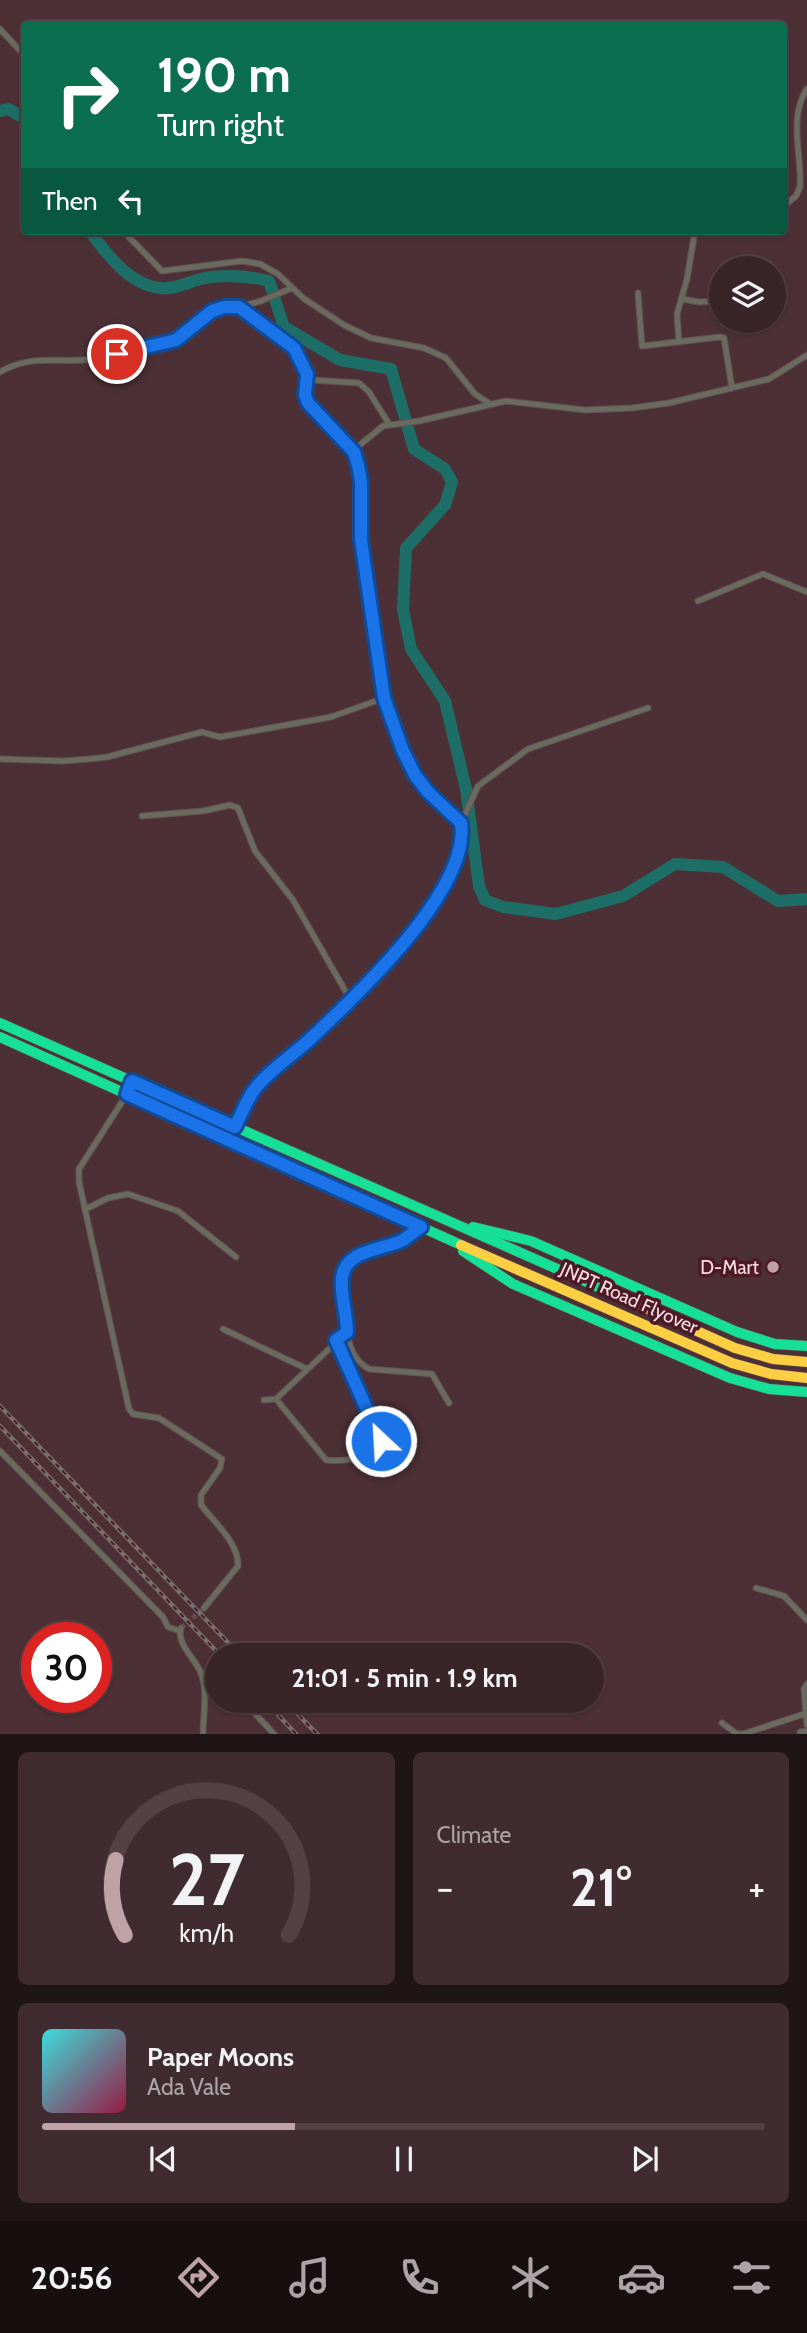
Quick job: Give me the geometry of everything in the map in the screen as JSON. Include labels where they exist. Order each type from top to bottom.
[{"type":"highway","points":[[0,1023],[449,1222],[531,1241],[737,1332],[775,1344],[807,1346]]},
{"type":"highway","points":[[0,1037],[442,1237],[513,1284],[730,1378],[769,1389],[807,1392]]},
{"type":"highway","name":"JNPT Road Flyover","points":[[449,1222],[735,1348],[773,1359],[807,1362]]},
{"type":"highway","name":"JNPT Road Flyover","points":[[442,1237],[732,1363],[771,1374],[807,1378]]},
{"type":"street","points":[[0,29],[21,52]]},
{"type":"street","points":[[787,203],[796,196],[800,187],[797,117],[799,103],[807,89]]},
{"type":"street","points":[[127,235],[162,271],[243,261],[260,264],[278,274],[320,310],[371,338],[424,348],[446,358],[475,394],[490,404]]},
{"type":"street","points":[[679,342],[677,321],[694,235]]},
{"type":"street","points":[[0,372],[23,361],[93,359],[163,344],[176,340],[212,311],[224,307],[239,307],[292,288]]},
{"type":"street","points":[[638,293],[642,346],[724,338],[732,388]]},
{"type":"street","points":[[682,299],[709,302]]},
{"type":"street","points":[[239,307],[294,348],[307,374],[316,381],[359,383],[369,392],[392,424]]},
{"type":"street","points":[[354,452],[377,429],[392,424],[519,400],[585,410],[669,403],[769,379],[807,355]]},
{"type":"street","points":[[307,374],[305,395],[308,403],[354,452],[361,482],[361,540],[384,698],[403,751],[415,775],[428,792],[462,820]]},
{"type":"street","points":[[698,601],[763,574],[807,592]]},
{"type":"street","points":[[0,759],[63,761],[107,757],[202,732],[220,737],[331,717],[384,698]]},
{"type":"street","points":[[235,1127],[258,1085],[350,999],[393,955],[428,913],[457,861],[462,820],[478,786],[528,749],[648,708]]},
{"type":"street","points":[[142,816],[203,811],[230,805],[238,808],[255,851],[293,900],[350,999]]},
{"type":"street","points":[[132,1081],[127,1094],[79,1169],[79,1182],[129,1409],[133,1414],[159,1418],[222,1459],[220,1468],[200,1500],[201,1505],[234,1547],[239,1562],[204,1608]]},
{"type":"street","points":[[86,1209],[108,1198],[128,1194],[178,1211],[236,1257]]},
{"type":"street","points":[[421,1227],[402,1240],[366,1251],[343,1272],[341,1281],[347,1313],[347,1332],[352,1352],[362,1366],[369,1369],[424,1371],[432,1374],[449,1403]]},
{"type":"street","points":[[223,1329],[307,1369]]},
{"type":"street","points":[[264,1400],[276,1399],[347,1332]]},
{"type":"street","points":[[276,1399],[326,1460],[334,1461],[372,1453],[378,1447],[381,1436],[336,1340]]},
{"type":"street","points":[[0,1451],[163,1617],[169,1627],[180,1630],[183,1644],[201,1673],[205,1686],[203,1734]]},
{"type":"street","points":[[756,1588],[784,1596],[807,1620]]},
{"type":"street","points":[[201,1673],[205,1675]]},
{"type":"street","points":[[807,1684],[804,1689],[807,1725]]},
{"type":"street","points":[[255,1713],[275,1734]]},
{"type":"street","points":[[722,1723],[737,1734],[743,1734],[806,1713]]},
{"type":"street","points":[[801,1734],[800,1732],[807,1731]]},
{"type":"waterway","points":[[0,111],[8,109],[21,116]]},
{"type":"waterway","points":[[93,235],[120,267],[150,286],[171,288],[220,276],[269,281],[284,327],[340,360],[391,369],[414,449],[445,469],[452,482],[445,505],[406,548],[403,610],[411,649],[445,701],[466,789],[479,886],[485,900],[503,907],[556,914],[623,896],[675,864],[723,867],[778,901],[807,899]]},
{"type":"tunnel","points":[[181,1628],[204,1608]]},
{"type":"railway","points":[[0,1406],[228,1643]]},
{"type":"railway","points":[[0,1426],[209,1643]]},
{"type":"railway","points":[[276,1713],[296,1734]]},
{"type":"railway","points":[[297,1713],[317,1734]]},
{"type":"traffic: fast","points":[[0,1023],[623,1298]]},
{"type":"traffic: fast","points":[[0,1037],[461,1245]]},
{"type":"traffic: fast","points":[[473,1227],[531,1241],[737,1332],[775,1344],[807,1346]]},
{"type":"traffic: fast","points":[[463,1251],[513,1284],[730,1378],[769,1389],[807,1392]]},
{"type":"traffic: slow","points":[[461,1245],[732,1363],[771,1374],[807,1378]]},
{"type":"traffic: slow","points":[[623,1298],[735,1348],[773,1359],[807,1362]]},
{"type":"place","name":"D-Mart","points":[[773,1267]]},
{"type":"route","points":[[117,354],[176,340],[212,311],[224,307],[244,309],[294,348],[307,374],[305,395],[308,403],[354,452],[358,465],[361,482],[361,540],[384,698],[403,751],[415,775],[428,792],[458,819],[462,827],[457,861],[428,913],[393,955],[350,999],[258,1085],[235,1127],[132,1081],[127,1094],[421,1227],[402,1240],[366,1251],[352,1261],[343,1272],[341,1281],[347,1313],[347,1332],[336,1340],[381,1441]]}]
